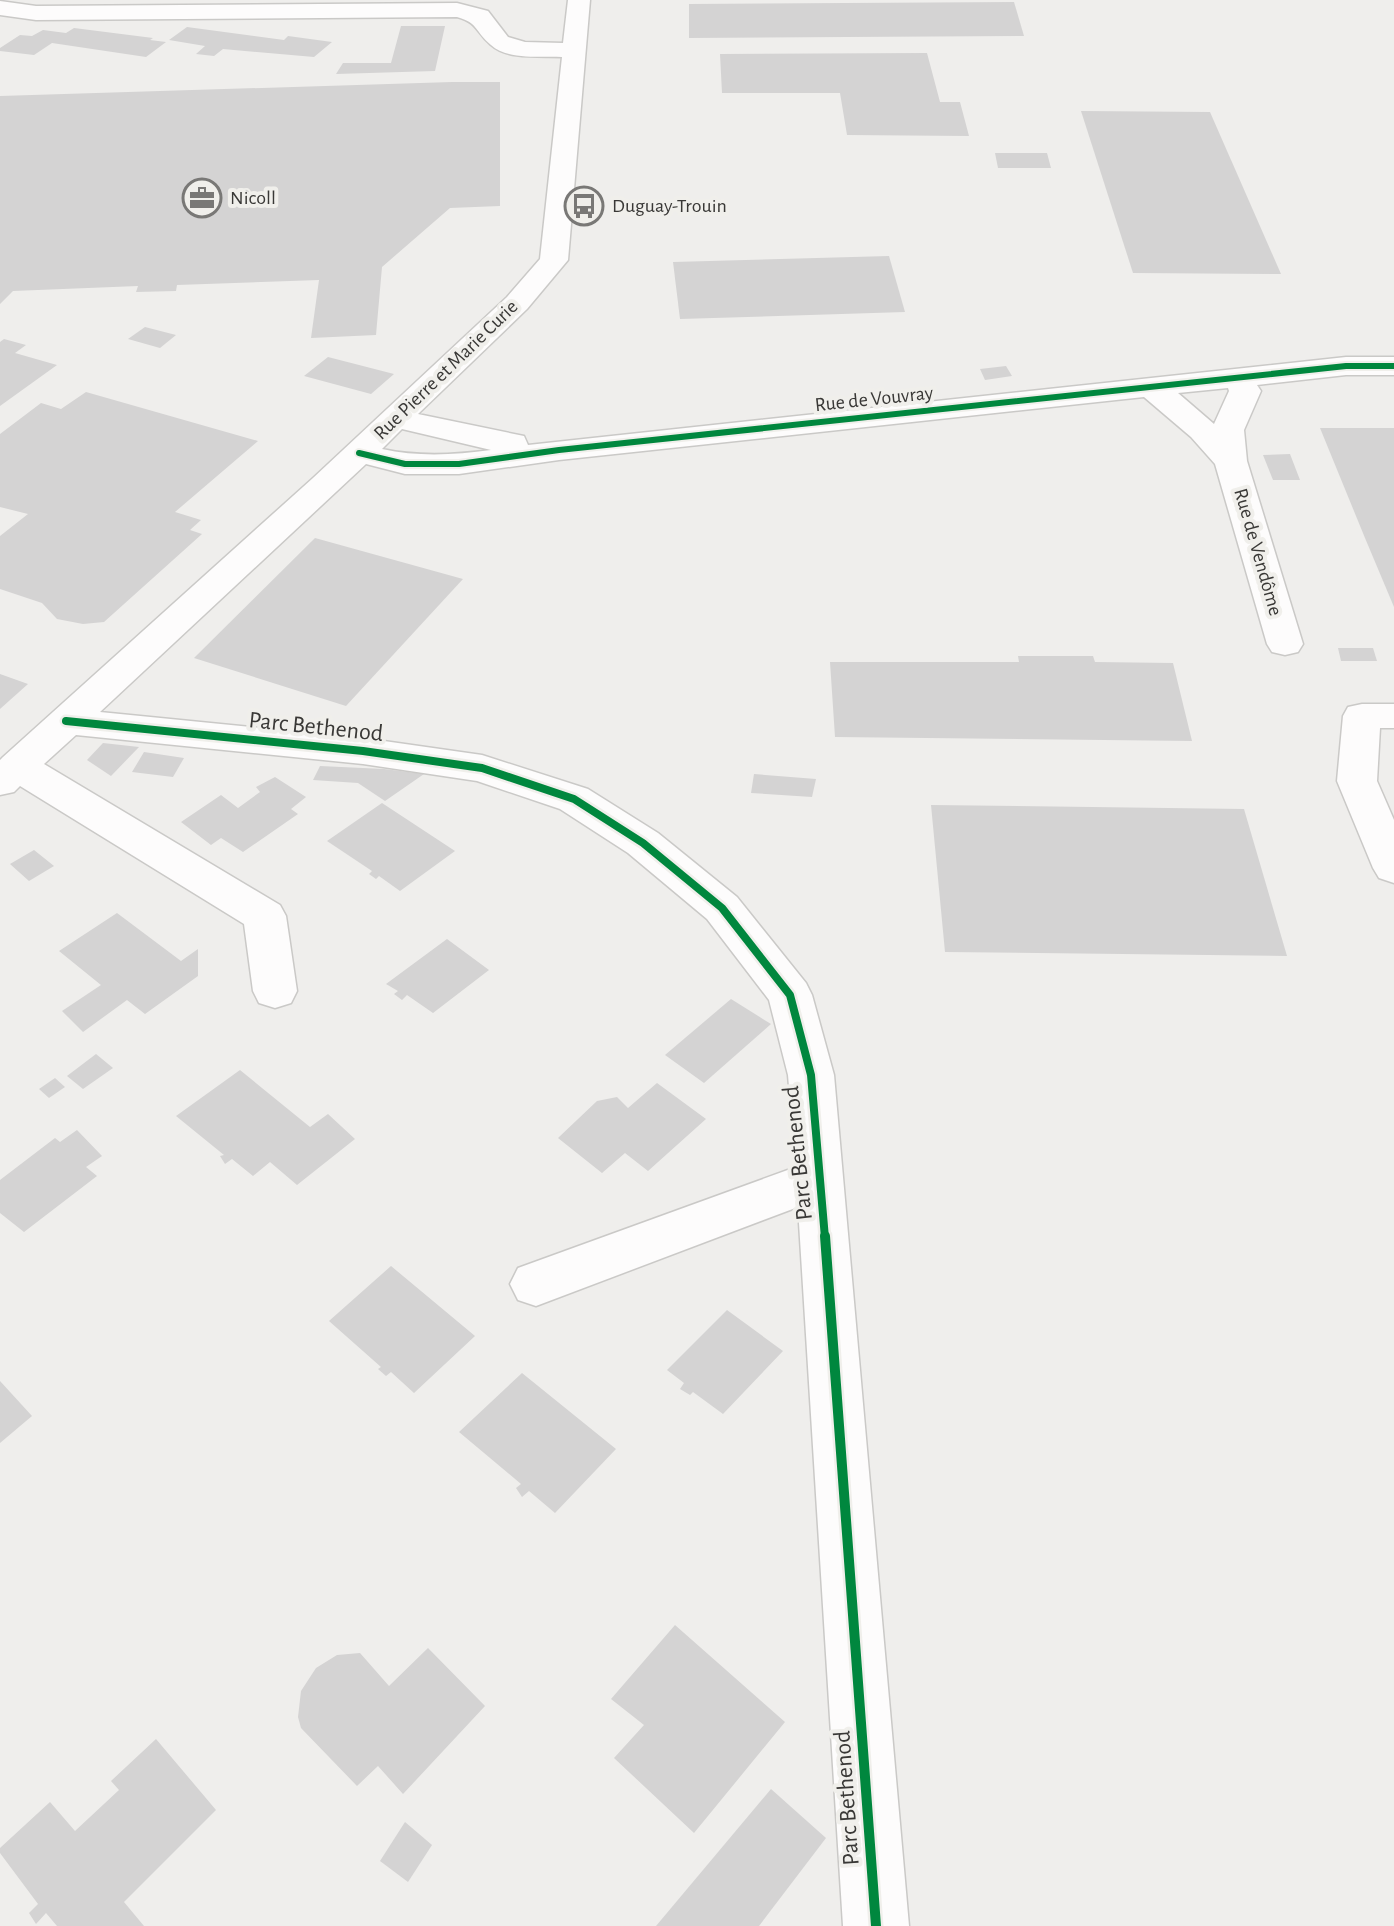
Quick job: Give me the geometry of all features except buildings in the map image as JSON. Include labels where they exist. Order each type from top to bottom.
[{"type":"street","name":"Rue Pierre et Marie Curie","points":[[8,774],[359,453],[517,303],[554,260],[579,0]]},
{"type":"street","points":[[0,8],[36,13],[457,10],[480,16],[500,42],[523,49],[575,50]]},
{"type":"street","name":"Rue de Vouvray","points":[[359,453],[405,464],[459,464],[559,450],[1150,386],[1346,366],[1394,366]]},
{"type":"street","name":"Rue de Vendôme","points":[[1237,378],[1245,391],[1228,430],[1231,461],[1285,644]]},
{"type":"street","name":"Rue de Vendôme","points":[[1150,386],[1202,430],[1231,461]]},
{"type":"street","name":"Rue de Vouvray","points":[[395,418],[475,438],[559,450]]},
{"type":"street","points":[[1394,716],[1362,716],[1357,781],[1394,868]]},
{"type":"street","name":"Parc Bethenod","points":[[66,721],[363,751],[482,768],[574,799],[643,843],[722,908],[790,995],[811,1075],[821,1178],[876,1926]]},
{"type":"street","points":[[8,774],[265,916],[275,991]]},
{"type":"street","points":[[536,1284],[821,1178]]},
{"type":"cycle path","points":[[359,453],[405,464],[459,464],[559,450],[1346,366],[1394,366]]},
{"type":"cycle path","points":[[66,721],[363,751],[482,768],[574,799],[643,843],[722,908],[790,995],[811,1075],[821,1178],[876,1926]]},
{"type":"place","name":"Nicoll","points":[[202,198]]},
{"type":"place","name":"Duguay-Trouin","points":[[584,206]]}]
